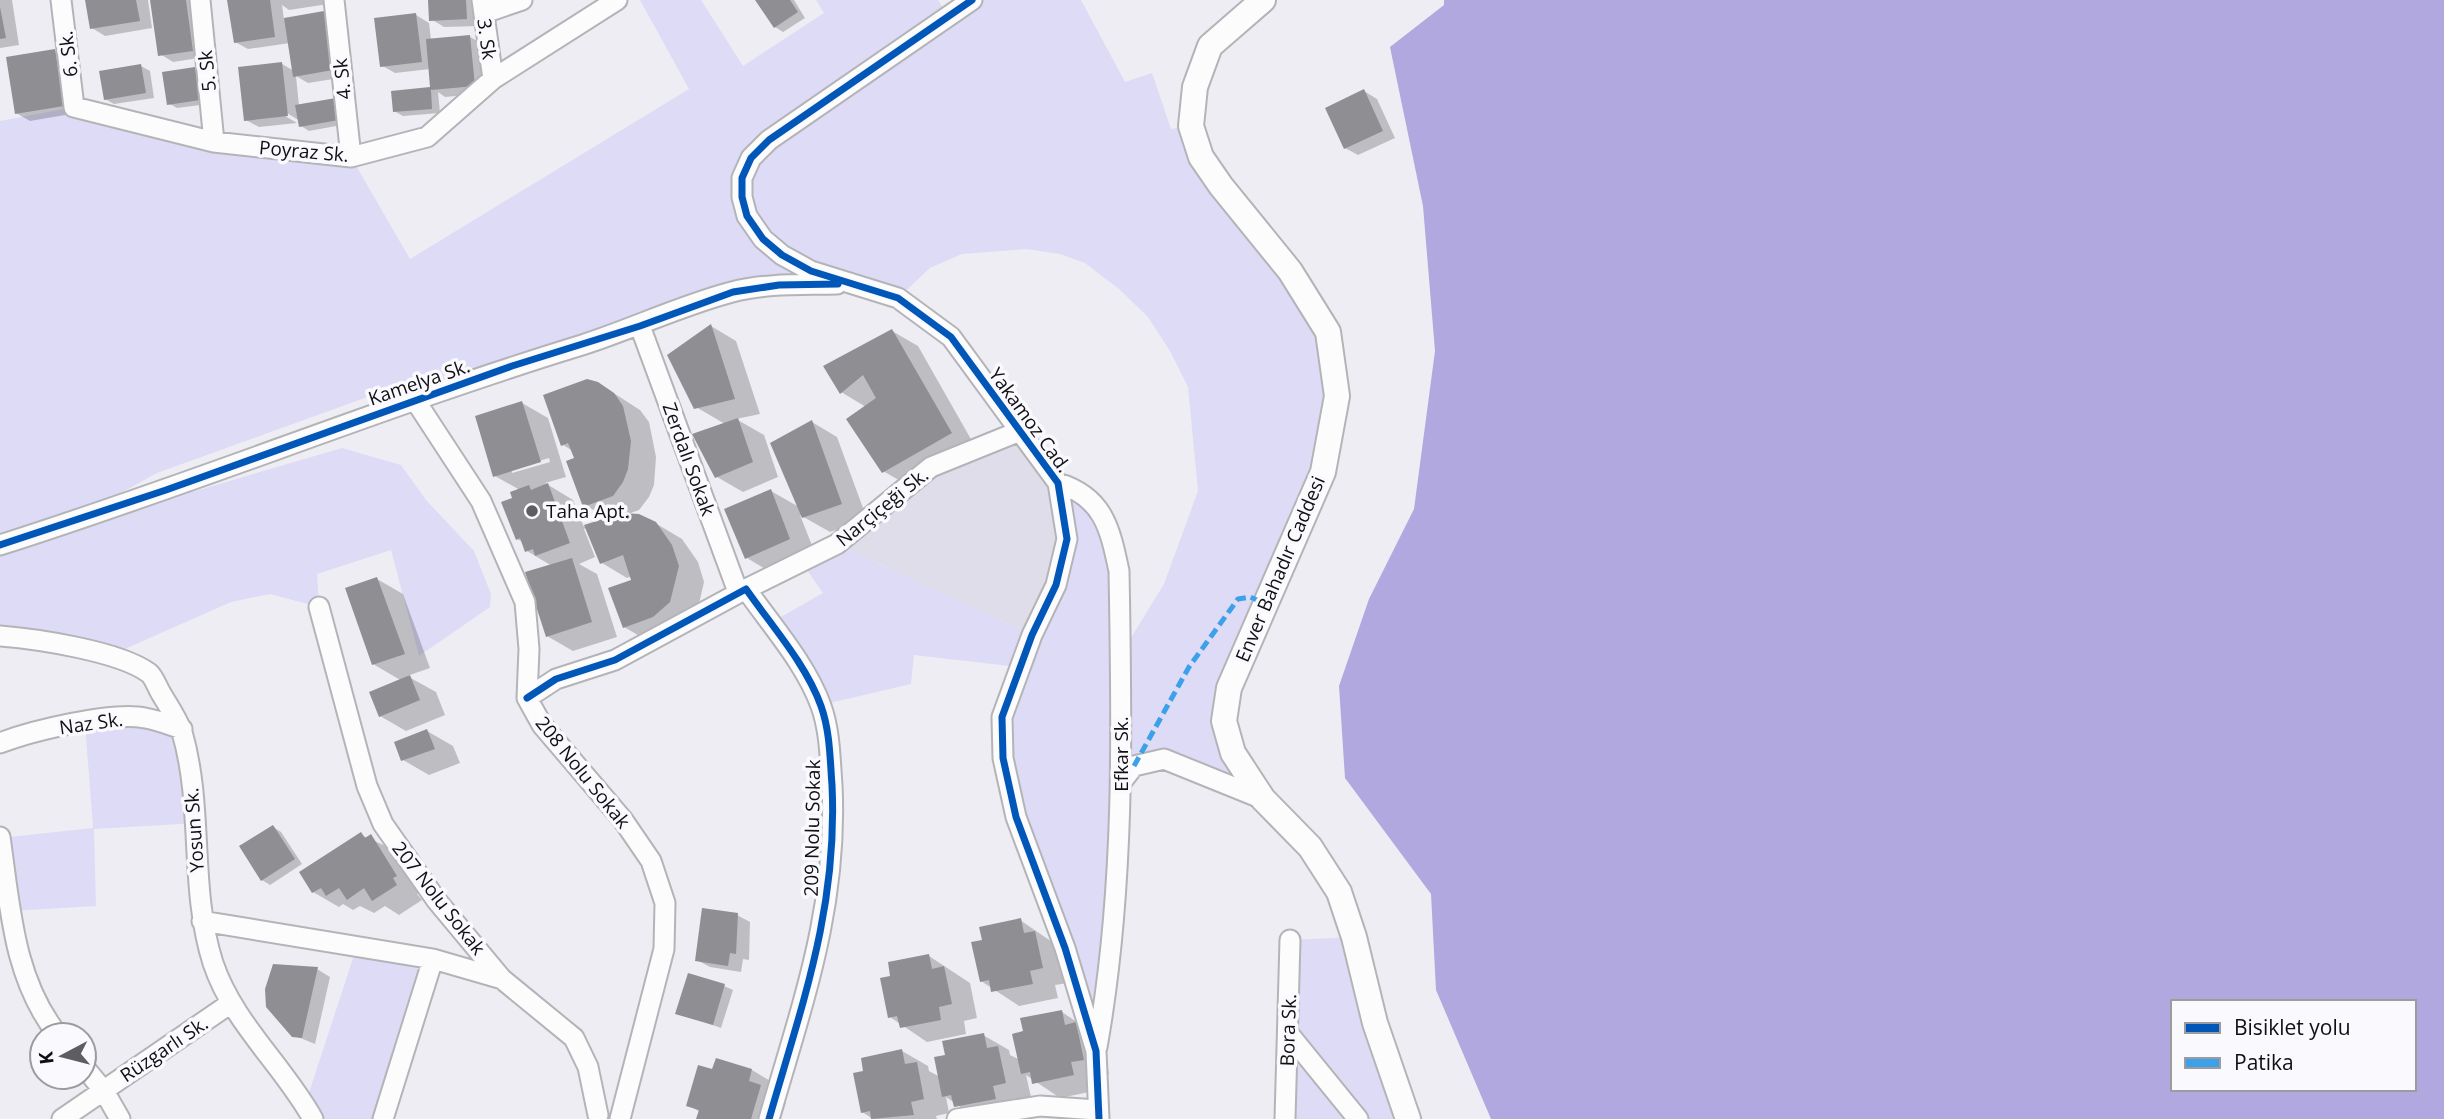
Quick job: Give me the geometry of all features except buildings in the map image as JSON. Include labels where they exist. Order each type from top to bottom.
[{"type":"main road","name":"Enver Bahadır Caddesi","points":[[1263,0],[1210,46],[1195,88],[1191,126],[1201,157],[1290,271],[1328,332],[1337,396],[1324,472],[1229,688],[1224,721],[1233,753],[1264,799],[1310,847],[1339,892],[1354,937],[1375,1023],[1408,1119]]},
{"type":"street","name":"6. Sk.","points":[[61,0],[74,107]]},
{"type":"street","name":"5. Sk","points":[[200,0],[214,142]]},
{"type":"street","name":"4. Sk","points":[[334,0],[351,157]]},
{"type":"street","points":[[483,7],[522,0]]},
{"type":"street","name":"Poyraz Sk.","points":[[74,107],[214,142],[351,157],[427,137],[493,79],[617,0]]},
{"type":"street","name":"Yakamoz Cad.","points":[[971,0],[769,140],[751,158],[742,178],[742,197],[747,216],[763,239],[782,255],[811,271],[898,298],[951,337],[1058,483],[1067,539],[1056,584],[1032,635],[1002,717],[1003,758],[1016,817],[1065,948],[1096,1051],[1098,1114]]},
{"type":"street","name":"3. Sk","points":[[483,7],[493,79]]},
{"type":"street","name":"Kamelya Sk.","points":[[0,545],[166,490],[415,400],[640,326],[733,292],[779,285],[856,284]]},
{"type":"street","name":"Zerdalı Sokak","points":[[640,326],[742,591]]},
{"type":"street","name":"208 Nolu Sokak","points":[[415,400],[481,501],[525,602],[529,649],[527,698],[542,725],[623,820],[651,861],[665,903],[664,949],[620,1119]]},
{"type":"street","name":"Narçiçeği Sk.","points":[[742,591],[837,544],[931,467],[1020,431]]},
{"type":"street","name":"Efkar Sk.","points":[[1058,483],[1079,489],[1098,506],[1112,538],[1119,571],[1123,780],[1106,997],[1096,1051]]},
{"type":"street","points":[[527,698],[556,679],[615,660],[742,591]]},
{"type":"street","name":"209 Nolu Sokak","points":[[742,591],[798,663],[821,705],[830,748],[832,787],[831,868],[824,922],[808,991],[769,1119]]},
{"type":"street","name":"207 Nolu Sokak","points":[[319,607],[367,786],[383,824],[437,901],[502,979],[574,1038],[588,1067],[599,1118]]},
{"type":"street","name":"Yosun Sk.","points":[[0,636],[27,638],[109,656],[150,673],[181,729],[197,823],[197,876],[202,920],[214,964],[231,1003],[313,1119]]},
{"type":"street","name":"Naz Sk.","points":[[0,743],[23,734],[112,718],[143,717],[181,729]]},
{"type":"street","points":[[1123,780],[1134,766],[1164,759],[1264,799]]},
{"type":"street","points":[[0,837],[16,944],[28,984],[47,1021]]},
{"type":"street","points":[[202,920],[433,959],[502,979]]},
{"type":"street","name":"Bora Sk.","points":[[1285,1119],[1290,940]]},
{"type":"street","points":[[383,1119],[433,959]]},
{"type":"street","name":"Rüzgarlı Sk.","points":[[62,1119],[231,1003]]},
{"type":"street","points":[[1287,1033],[1358,1119]]},
{"type":"street","points":[[98,1084],[120,1119]]},
{"type":"street","points":[[957,1119],[1040,1106],[1098,1114]]},
{"type":"shaded area","points":[[640,0],[701,0],[743,66],[824,13],[816,0],[938,0],[948,16],[972,0],[1081,0],[1125,82],[1152,73],[1171,129],[1191,126],[1328,332],[1337,396],[1224,721],[1263,799],[1164,759],[1123,780],[1096,1051],[1003,758],[1019,667],[914,655],[911,684],[821,705],[772,622],[823,593],[802,563],[837,544],[1032,635],[1067,539],[1058,483],[1079,489],[1112,538],[1121,654],[1164,584],[1198,491],[1188,387],[1170,351],[1148,317],[1119,289],[1085,263],[1060,254],[1026,249],[962,254],[930,268],[898,298],[856,284],[779,285],[415,400],[420,378],[157,473],[64,524],[158,502],[342,448],[401,465],[426,500],[474,551],[491,594],[490,607],[419,656],[391,550],[317,574],[319,607],[270,594],[231,602],[109,656],[0,636],[0,121],[74,107],[351,157],[410,259],[689,89]]},
{"type":"shaded area","points":[[1444,0],[2444,0],[2444,1119],[1491,1119],[1436,990],[1431,894],[1345,778],[1339,686],[1369,599],[1414,509],[1435,351],[1423,206],[1390,47],[1444,5]]},
{"type":"shaded area","points":[[1020,431],[1058,483],[1067,539],[1032,635],[837,544],[910,482]]},
{"type":"shaded area","points":[[85,723],[182,729],[197,823],[94,829],[96,906],[11,911],[0,838],[93,828]]},
{"type":"shaded area","points":[[1354,937],[1408,1119],[1285,1119],[1290,940]]},
{"type":"shaded area","points":[[357,946],[433,959],[383,1119],[313,1119],[305,1105]]},
{"type":"marked path","points":[[1134,766],[1189,667],[1238,599],[1250,597],[1266,604]]},
{"type":"cycle path","points":[[972,0],[769,140],[751,158],[742,178],[742,197],[747,216],[763,239],[782,255],[811,271],[898,298],[951,337],[1058,483],[1067,539],[1056,585],[1032,635],[1002,717],[1003,758],[1016,817],[1065,948],[1096,1051],[1099,1119]]},
{"type":"cycle path","points":[[0,545],[166,490],[512,366],[640,326],[733,292],[779,285],[838,284]]},
{"type":"cycle path","points":[[527,698],[556,679],[615,660],[746,589],[806,675],[821,706],[829,745],[832,785],[829,873],[815,955],[769,1119]]},
{"type":"place","name":"Taha Apt.","points":[[532,511]]}]
